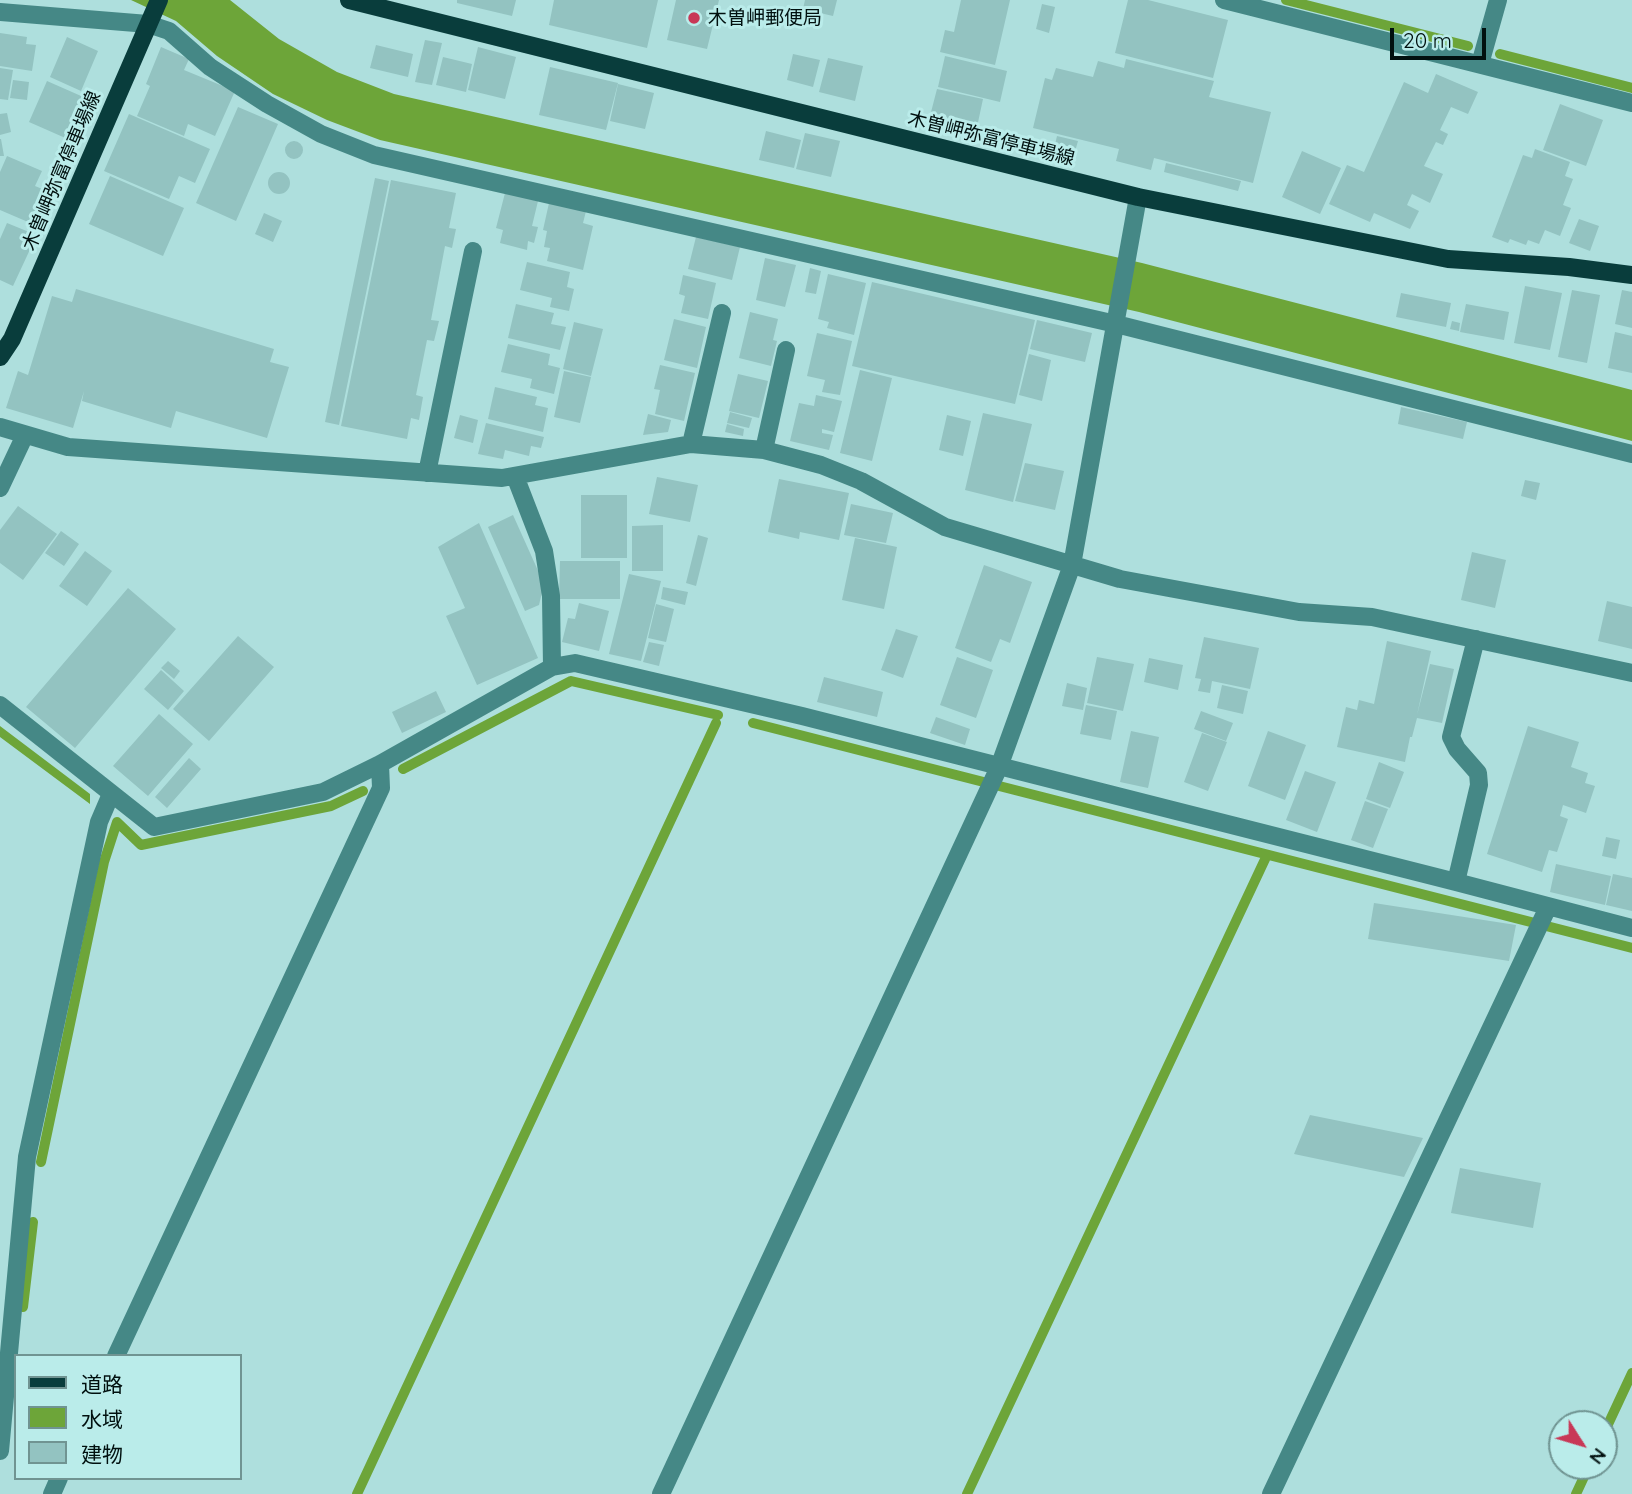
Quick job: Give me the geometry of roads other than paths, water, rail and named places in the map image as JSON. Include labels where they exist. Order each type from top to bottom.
[{"type":"main road","name":"木曽岬弥富停車場線","points":[[0,357],[12,338],[159,0]]},
{"type":"main road","name":"木曽岬弥富停車場線","points":[[349,0],[1138,197],[1448,259],[1569,267],[1632,275]]},
{"type":"street","points":[[1224,0],[1632,103]]},
{"type":"street","points":[[1480,64],[1498,0]]},
{"type":"street","points":[[0,12],[149,20],[169,31],[210,67],[267,104],[321,134],[374,155],[1116,319],[1632,454]]},
{"type":"street","points":[[661,1494],[998,771],[1072,565],[1138,197]]},
{"type":"street","points":[[427,472],[473,251]]},
{"type":"street","points":[[691,444],[722,313]]},
{"type":"street","points":[[764,450],[786,350]]},
{"type":"street","points":[[0,427],[68,447],[502,478],[691,444],[764,450],[821,465],[861,481],[945,527],[1119,579],[1299,612],[1372,617],[1632,673]]},
{"type":"street","points":[[0,488],[25,435]]},
{"type":"street","points":[[515,476],[544,551],[551,596],[552,667]]},
{"type":"street","points":[[1456,882],[1479,785],[1478,772],[1457,749],[1451,737],[1476,639]]},
{"type":"street","points":[[0,705],[154,827],[323,792],[380,764],[552,667],[575,663],[802,716],[998,771],[1456,882],[1543,918],[1632,929]]},
{"type":"street","points":[[117,1354],[382,788],[380,764]]},
{"type":"street","points":[[0,1451],[27,1157],[99,822],[111,794]]},
{"type":"street","points":[[1271,1494],[1543,918]]},
{"type":"water","points":[[131,0],[230,0],[279,39],[337,72],[394,94],[1142,263],[1632,390],[1632,441],[1139,312],[380,140],[327,120],[273,94],[217,56],[176,21]]},
{"type":"water","points":[[0,726],[90,794],[90,804],[0,737]]},
{"type":"waterway","points":[[1286,0],[1468,46]]},
{"type":"waterway","points":[[1500,54],[1632,88]]},
{"type":"waterway","points":[[403,769],[571,681],[718,715]]},
{"type":"waterway","points":[[357,1494],[716,723]]},
{"type":"waterway","points":[[753,723],[1632,948]]},
{"type":"waterway","points":[[41,1162],[104,862],[117,822],[141,845],[331,806],[363,791]]},
{"type":"waterway","points":[[967,1494],[1267,855]]},
{"type":"waterway","points":[[23,1307],[33,1222]]},
{"type":"waterway","points":[[1615,1410],[1632,1373]]},
{"type":"waterway","points":[[1576,1494],[1582,1480]]},
{"type":"place","name":"木曽岬郵便局","points":[[694,18]]}]
